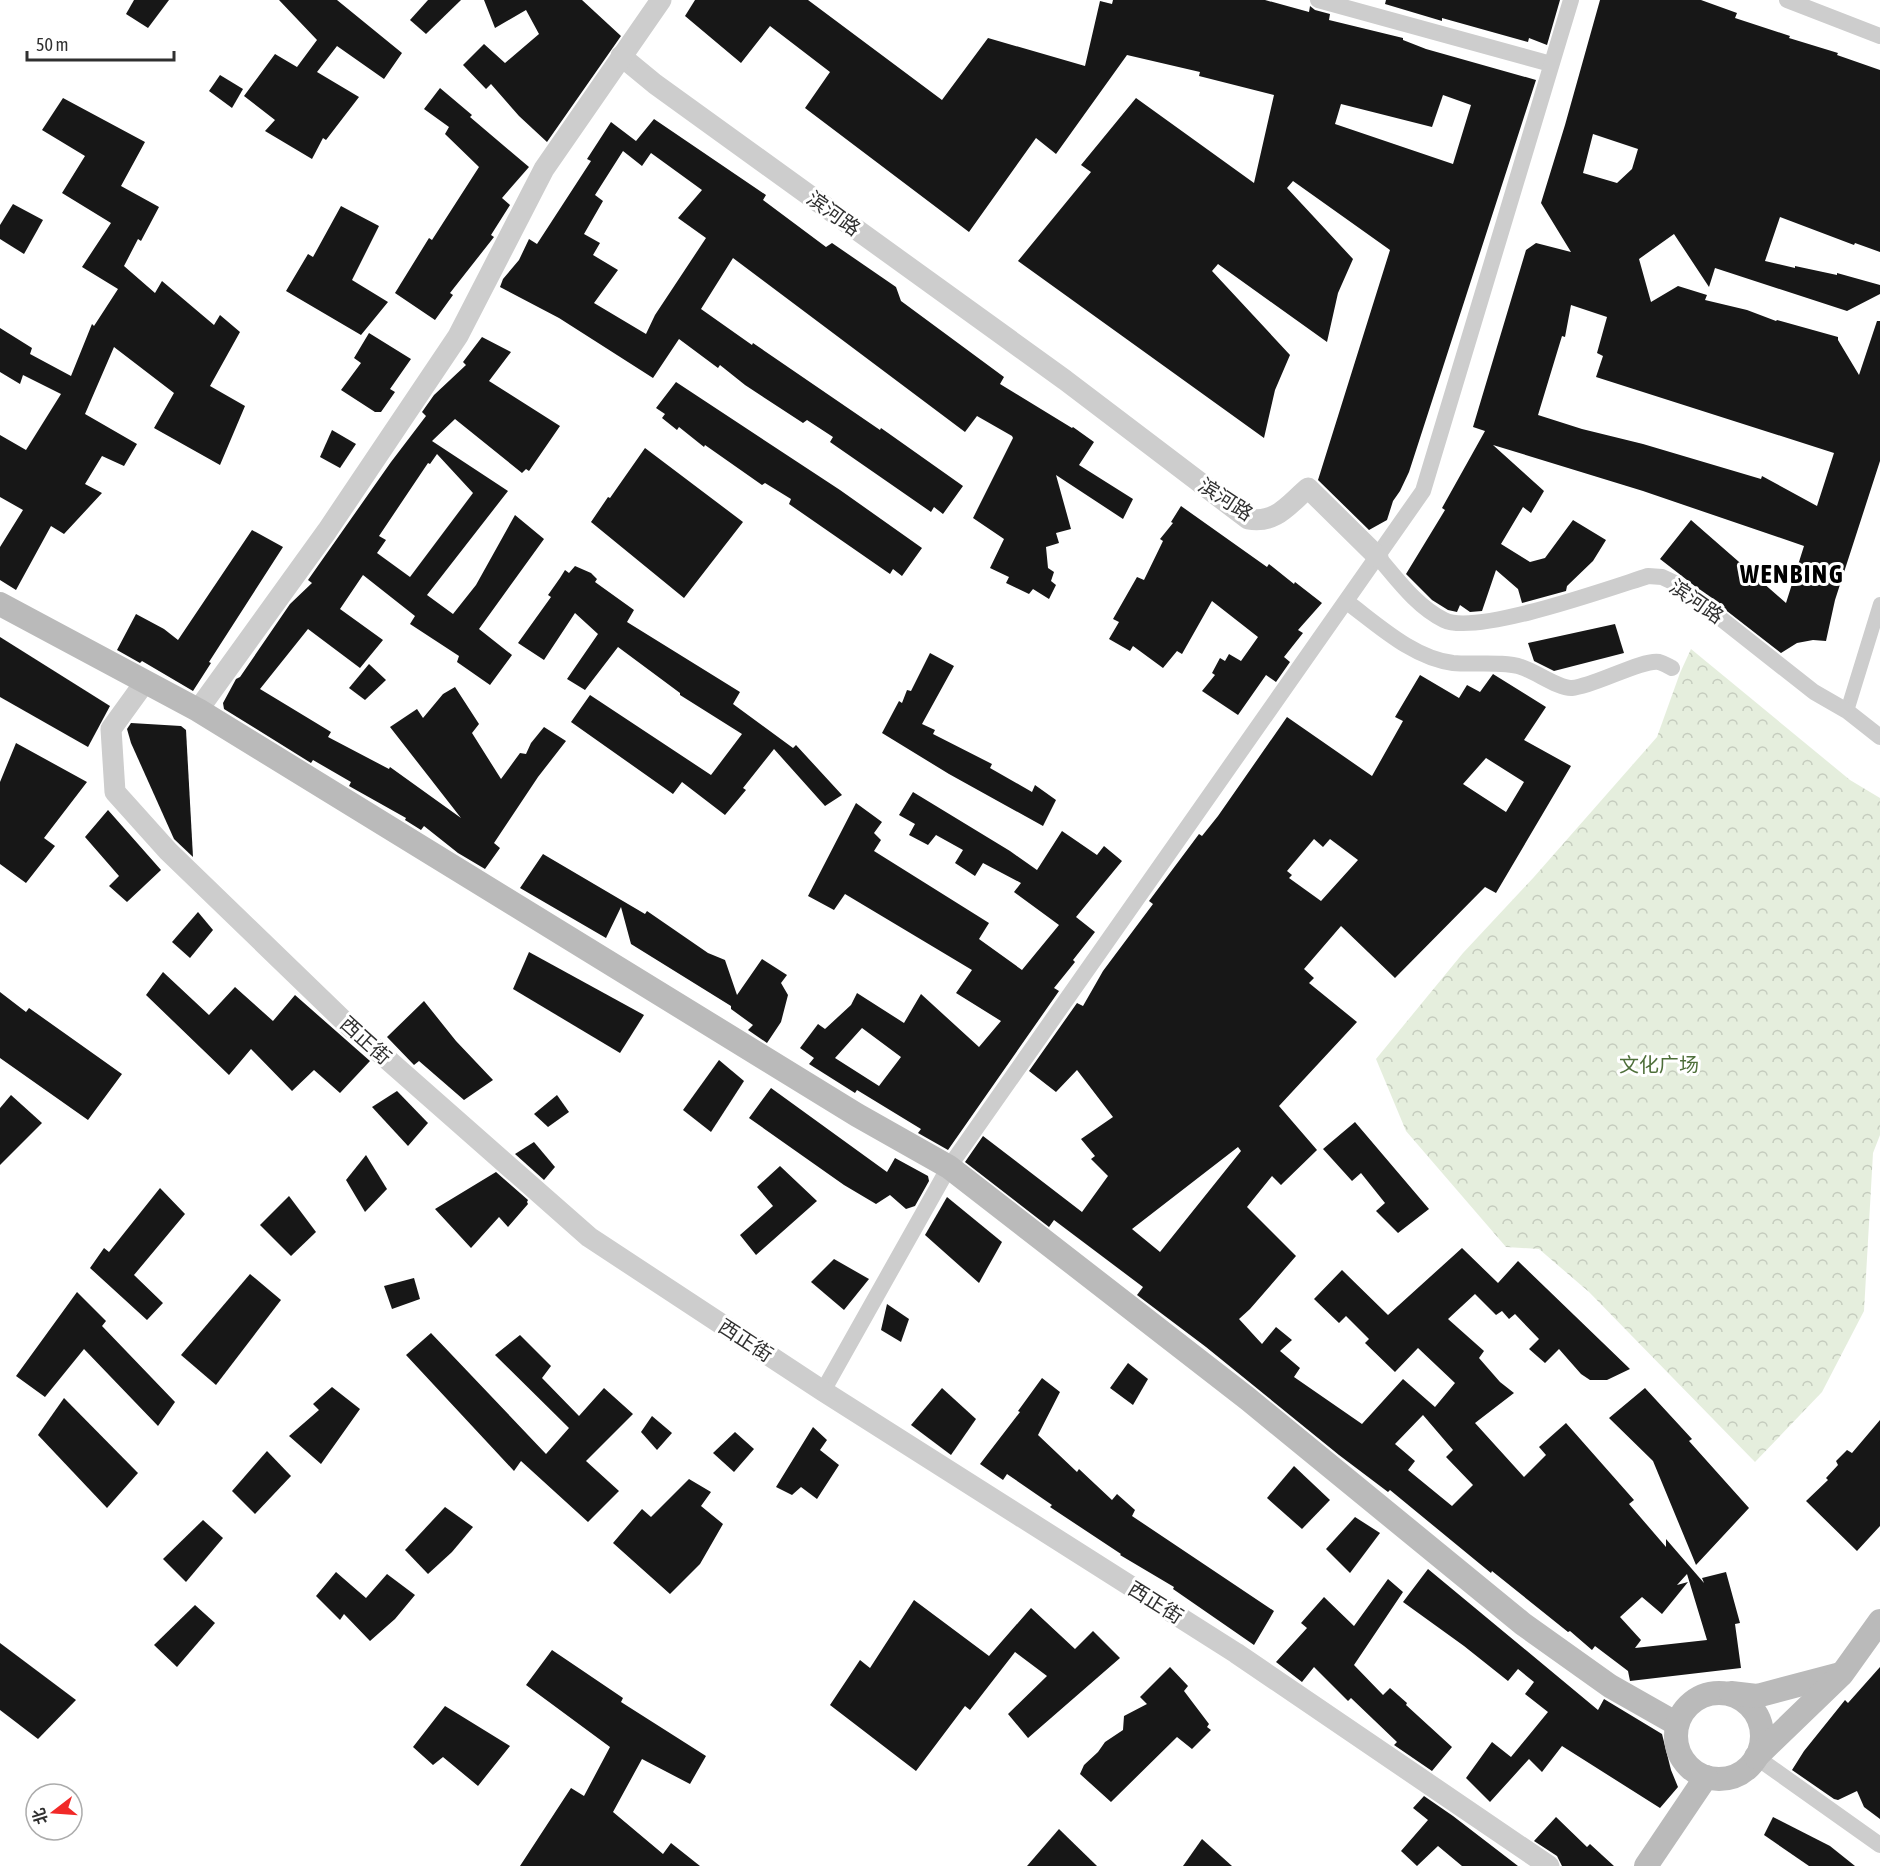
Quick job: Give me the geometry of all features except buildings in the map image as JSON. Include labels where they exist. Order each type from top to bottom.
[{"type":"main road","points":[[0,604],[198,710],[857,1116],[949,1167],[1248,1399],[1523,1624],[1610,1686],[1677,1724]]},
{"type":"main road","points":[[1842,1674],[1757,1696],[1715,1692],[1697,1699],[1683,1712],[1677,1724],[1678,1750],[1684,1762],[1694,1771],[1706,1777],[1720,1779],[1735,1776],[1747,1768],[1842,1674],[1880,1621]]},
{"type":"main road","points":[[1728,1693],[1741,1698],[1758,1718],[1761,1738],[1756,1757]]},
{"type":"main road","points":[[1646,1866],[1706,1777]]},
{"type":"street","points":[[198,710],[327,531],[458,336],[544,169],[660,0]]},
{"type":"street","points":[[1318,0],[1551,64]]},
{"type":"street","points":[[823,1391],[949,1167],[1424,491],[1571,0]]},
{"type":"street","points":[[1787,0],[1880,36]]},
{"type":"street","name":"滨河路","points":[[621,57],[674,98],[1065,380],[1248,519],[1262,521],[1276,516],[1308,488],[1378,557],[1411,595],[1444,620],[1458,624],[1475,624],[1501,618],[1558,604],[1648,576],[1662,576],[1690,593],[1814,692],[1847,711],[1880,737]]},
{"type":"street","points":[[1347,602],[1428,657],[1451,663],[1510,664],[1568,689],[1585,686],[1646,664],[1659,662],[1672,668]]},
{"type":"street","points":[[1847,711],[1880,604]]},
{"type":"street","name":"西正街","points":[[145,682],[111,729],[115,792],[168,851],[345,1022],[589,1237],[823,1391],[1236,1653],[1549,1866]]},
{"type":"street","points":[[1756,1757],[1880,1845]]},
{"type":"green space","name":"文化广场","points":[[1691,649],[1850,780],[1880,798],[1880,1135],[1873,1153],[1864,1311],[1822,1392],[1755,1462],[1589,1292],[1539,1249],[1506,1247],[1406,1131],[1376,1059],[1463,953],[1534,877],[1657,737]]},
{"type":"district","name":"WENBING","points":[[1792,574]]}]
